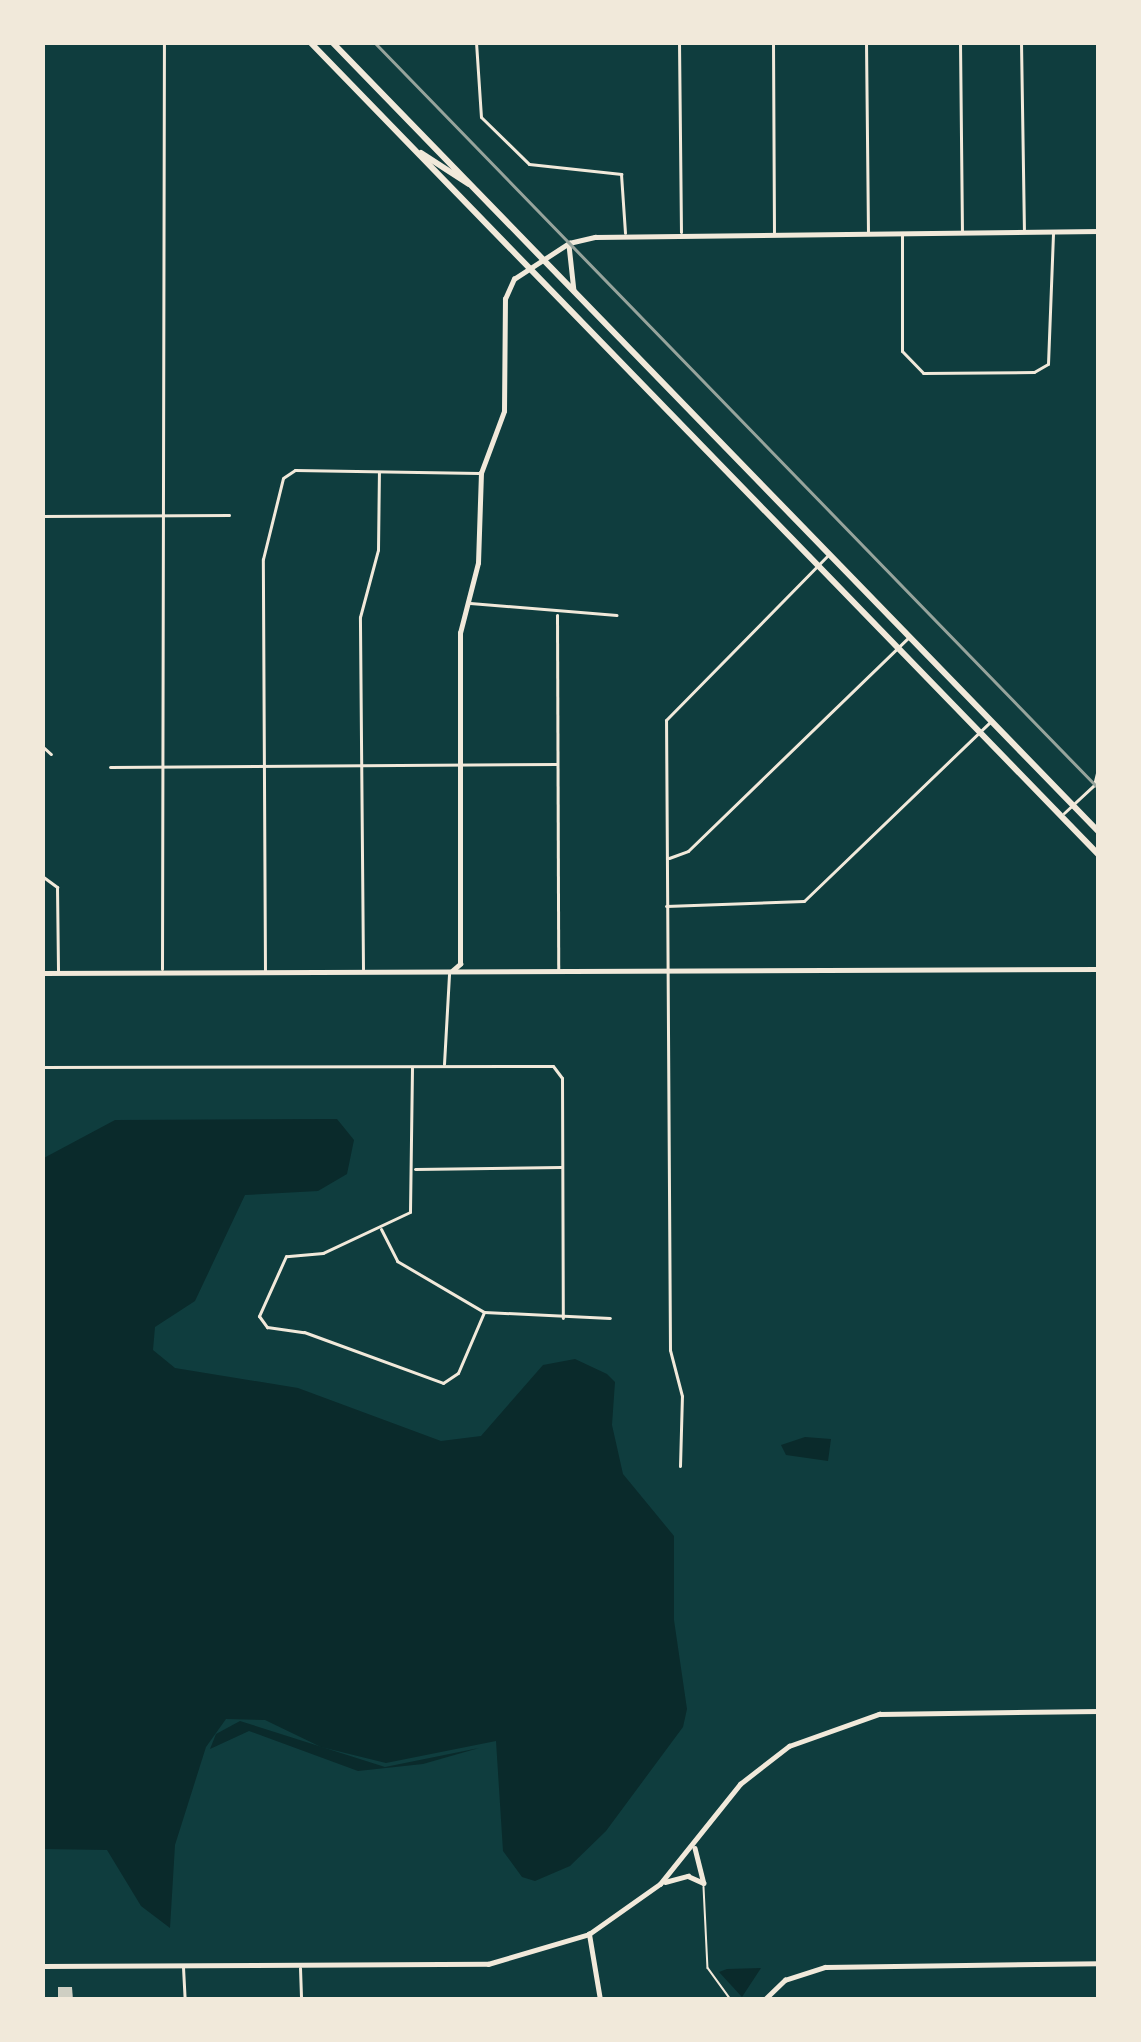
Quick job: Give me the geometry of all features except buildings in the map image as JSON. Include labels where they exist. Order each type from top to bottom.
[{"type":"main road","points":[[310,42],[1099,855]]},
{"type":"main road","points":[[332,42],[1099,832]]},
{"type":"main road","points":[[418,153],[471,185]]},
{"type":"street","points":[[162,973],[164,42]]},
{"type":"street","points":[[476,42],[481,117],[529,164],[622,174],[626,236]]},
{"type":"street","points":[[679,42],[681,235]]},
{"type":"street","points":[[773,42],[774,233]]},
{"type":"street","points":[[866,42],[868,232]]},
{"type":"street","points":[[960,42],[962,230]]},
{"type":"street","points":[[1022,42],[1024,230]]},
{"type":"street","points":[[902,232],[902,352],[909,366],[1034,372],[1048,364],[1053,231]]},
{"type":"street","points":[[444,1066],[444,977],[460,964],[458,656],[481,473],[504,411],[505,298],[528,267],[569,244],[626,236],[1099,231]]},
{"type":"street","points":[[569,244],[574,291]]},
{"type":"street","points":[[265,973],[262,559],[280,484],[295,470],[481,473]]},
{"type":"street","points":[[363,972],[361,604],[378,550],[379,470]]},
{"type":"street","points":[[42,516],[229,515]]},
{"type":"street","points":[[680,1466],[682,1396],[670,1349],[666,860],[670,711],[829,554]]},
{"type":"street","points":[[468,603],[557,614],[617,615]]},
{"type":"street","points":[[557,614],[558,971]]},
{"type":"street","points":[[666,860],[688,851],[909,636]]},
{"type":"street","points":[[666,906],[804,901],[991,721]]},
{"type":"street","points":[[42,746],[51,754]]},
{"type":"street","points":[[110,767],[557,764]]},
{"type":"street","points":[[1061,816],[1098,769]]},
{"type":"street","points":[[42,876],[58,895],[58,973]]},
{"type":"street","points":[[42,973],[1099,969]]},
{"type":"street","points":[[412,1066],[413,1207],[323,1253],[280,1260],[262,1322],[442,1383],[458,1373],[484,1312]]},
{"type":"street","points":[[42,1067],[553,1066],[562,1078],[563,1318]]},
{"type":"street","points":[[413,1168],[562,1168]]},
{"type":"street","points":[[380,1227],[397,1261],[484,1312],[610,1318]]},
{"type":"street","points":[[42,1966],[488,1964],[589,1934],[660,1884],[761,1765],[835,1724],[908,1712],[1099,1711]]},
{"type":"street","points":[[694,1845],[704,1883]]},
{"type":"street","points":[[660,1884],[683,1876],[704,1883]]},
{"type":"street","points":[[589,1934],[600,2000]]},
{"type":"street","points":[[764,2000],[785,1980],[825,1966],[1099,1964]]},
{"type":"street","points":[[182,1966],[184,2000]]},
{"type":"street","points":[[300,1966],[301,2000]]},
{"type":"lane","points":[[704,1883],[708,1969],[731,2000]]},
{"type":"water","points":[[337,1119],[354,1140],[347,1174],[318,1191],[245,1195],[195,1301],[155,1327],[153,1350],[175,1368],[298,1388],[441,1441],[481,1436],[543,1365],[575,1359],[607,1374],[615,1382],[612,1425],[623,1474],[674,1536],[674,1620],[687,1709],[683,1727],[606,1831],[570,1866],[535,1881],[522,1877],[503,1851],[496,1741],[386,1763],[321,1747],[265,1720],[226,1719],[206,1747],[175,1845],[170,1928],[141,1906],[107,1850],[42,1849],[42,1159],[115,1120]]},
{"type":"water","points":[[805,1437],[831,1439],[828,1461],[786,1455],[781,1445]]},
{"type":"water","points":[[240,1721],[385,1767],[479,1748],[423,1764],[358,1771],[249,1731],[210,1749],[216,1734]]},
{"type":"water","points":[[761,1968],[742,1997],[719,1972],[727,1969]]},
{"type":"railway","points":[[374,42],[1099,789]]}]
